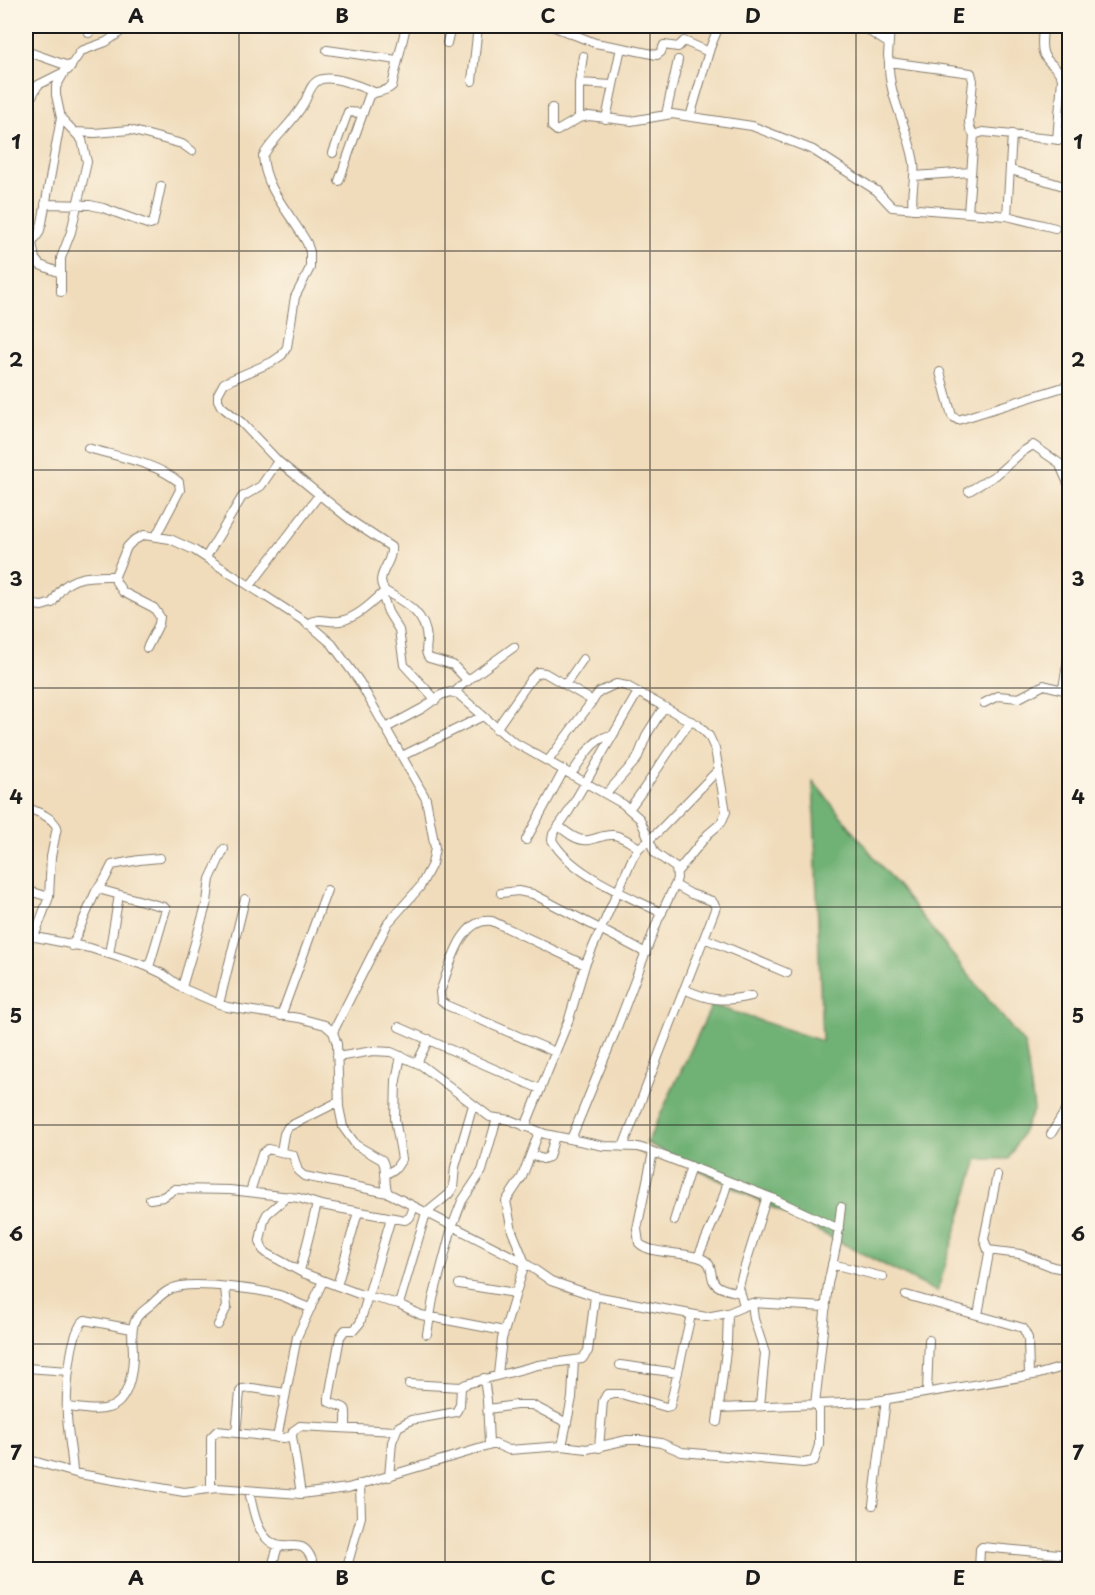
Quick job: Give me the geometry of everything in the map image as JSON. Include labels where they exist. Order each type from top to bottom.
[{"type":"street","points":[[32,243],[39,233],[61,118],[56,87],[81,51],[117,36],[120,33],[120,26]]},
{"type":"street","points":[[388,26],[405,27],[392,86],[387,90],[374,92],[331,79],[318,80],[304,104],[263,156],[266,174],[272,189],[307,243],[310,252],[310,268],[295,297],[290,336],[282,355],[265,366],[229,380],[221,389],[218,400],[221,406],[241,422],[278,461],[353,522],[391,547],[390,562],[381,576],[388,612],[399,630],[404,665],[436,700]]},
{"type":"street","points":[[447,43],[451,26]]},
{"type":"street","points":[[472,81],[478,26]]},
{"type":"street","points":[[552,26],[567,29],[595,43],[657,54],[661,52],[664,45],[678,47],[684,41],[709,52]]},
{"type":"street","points":[[690,117],[719,26]]},
{"type":"street","points":[[787,26],[820,29],[832,26]]},
{"type":"street","points":[[861,26],[888,43]]},
{"type":"street","points":[[891,26],[888,43],[893,95],[912,154],[914,176],[911,194],[914,210]]},
{"type":"street","points":[[1043,26],[1042,49],[1045,57],[1065,77],[1058,140]]},
{"type":"street","points":[[606,119],[612,85],[623,48]]},
{"type":"street","points":[[327,50],[397,60]]},
{"type":"street","points":[[26,51],[68,69]]},
{"type":"street","points":[[579,118],[579,83],[583,56]]},
{"type":"street","points":[[666,114],[678,60]]},
{"type":"street","points":[[889,62],[971,73],[973,81],[969,122],[974,135],[968,213]]},
{"type":"street","points":[[26,121],[34,90],[44,81],[68,69]]},
{"type":"street","points":[[579,83],[612,85]]},
{"type":"street","points":[[339,181],[367,101],[374,92]]},
{"type":"street","points":[[552,108],[552,127],[555,131],[579,118],[590,116],[631,121],[666,114],[752,126],[805,146],[872,188],[892,207],[1007,216],[1055,228]]},
{"type":"street","points":[[333,153],[348,112],[363,113]]},
{"type":"street","points":[[61,118],[82,140],[87,162],[71,232],[61,258],[61,292]]},
{"type":"street","points":[[75,132],[130,130],[182,144],[192,151]]},
{"type":"street","points":[[974,135],[983,132],[1070,141]]},
{"type":"street","points":[[1007,216],[1012,134]]},
{"type":"street","points":[[1011,170],[1070,188]]},
{"type":"street","points":[[914,176],[971,172]]},
{"type":"street","points":[[45,204],[103,208],[150,225],[153,224],[161,186]]},
{"type":"street","points":[[26,210],[35,259],[40,266],[61,273]]},
{"type":"street","points":[[940,372],[952,416],[958,420],[1070,385]]},
{"type":"street","points":[[969,490],[996,475],[1033,445],[1059,463],[1070,488]]},
{"type":"street","points":[[88,448],[170,474],[179,482],[180,490],[156,536]]},
{"type":"street","points":[[206,557],[242,497],[261,486],[278,461]]},
{"type":"street","points":[[250,586],[319,495]]},
{"type":"street","points":[[147,648],[160,617],[154,608],[123,592],[115,576],[132,541],[144,535],[170,539],[206,557],[308,624],[332,644],[348,663],[421,789],[429,809],[435,848],[432,864],[420,887],[388,922],[333,1032]]},
{"type":"street","points":[[26,604],[42,606],[52,603],[67,585],[86,577],[115,576]]},
{"type":"street","points":[[308,624],[317,619],[339,621],[345,619],[361,611],[384,592]]},
{"type":"street","points":[[384,592],[420,614],[426,631],[426,651],[429,658],[453,665],[468,681]]},
{"type":"street","points":[[454,693],[514,647]]},
{"type":"street","points":[[984,703],[998,696],[1019,698],[1044,685],[1066,692],[1070,648]]},
{"type":"street","points":[[565,685],[583,659]]},
{"type":"street","points":[[496,729],[538,672],[544,673],[592,701]]},
{"type":"street","points":[[548,761],[592,701],[604,689],[616,684],[627,686],[702,729],[712,742],[726,804],[724,819],[708,834],[677,872],[675,885],[571,1139]]},
{"type":"street","points":[[386,728],[446,693],[454,693],[512,741],[629,809],[640,819],[655,853],[673,864],[677,872]]},
{"type":"street","points":[[638,693],[553,834],[552,840],[574,866],[662,913]]},
{"type":"street","points":[[606,794],[637,759],[647,734],[664,707]]},
{"type":"street","points":[[402,756],[483,716]]},
{"type":"street","points":[[629,809],[652,779],[674,742],[691,722]]},
{"type":"street","points":[[526,840],[568,772],[597,740],[613,735]]},
{"type":"street","points":[[525,1127],[569,1019],[585,965],[639,848],[719,769]]},
{"type":"street","points":[[26,807],[46,817],[57,827],[51,857],[49,897],[34,937]]},
{"type":"street","points":[[559,826],[579,839],[588,841],[614,835],[639,848]]},
{"type":"street","points":[[182,987],[207,902],[210,879],[224,849]]},
{"type":"street","points":[[72,946],[98,889],[112,865],[160,858]]},
{"type":"street","points":[[623,1147],[714,915],[716,904],[690,894],[675,885]]},
{"type":"street","points":[[98,889],[166,909],[149,967]]},
{"type":"street","points":[[26,890],[49,897]]},
{"type":"street","points":[[281,1016],[327,890]]},
{"type":"street","points":[[501,893],[518,891],[533,894],[646,953]]},
{"type":"street","points":[[109,954],[119,895]]},
{"type":"street","points":[[219,1004],[245,899]]},
{"type":"street","points":[[555,1052],[446,1005],[441,1000],[440,992],[462,938],[474,923],[480,921],[492,921],[585,965]]},
{"type":"street","points":[[26,935],[109,954],[149,967],[182,987],[219,1004],[318,1022],[333,1032],[337,1044],[338,1102],[341,1119],[351,1139],[382,1160],[388,1193]]},
{"type":"street","points":[[704,938],[787,974]]},
{"type":"street","points":[[684,989],[716,1000],[751,996]]},
{"type":"street","points":[[399,1027],[540,1089]]},
{"type":"street","points":[[417,1063],[429,1040]]},
{"type":"street","points":[[337,1057],[391,1052],[417,1063],[485,1115],[510,1120],[555,1136],[623,1147],[638,1147],[767,1196],[839,1228]]},
{"type":"street","points":[[385,1175],[396,1168],[402,1159],[395,1119],[396,1080],[401,1056]]},
{"type":"street","points":[[281,1151],[284,1134],[288,1127],[338,1102]]},
{"type":"street","points":[[1052,1134],[1070,1102]]},
{"type":"street","points":[[399,1304],[426,1213],[453,1188],[455,1167],[473,1105]]},
{"type":"street","points":[[427,1334],[452,1227],[462,1201],[482,1171],[497,1118]]},
{"type":"street","points":[[498,1374],[504,1330],[525,1263],[512,1231],[506,1202],[520,1182],[539,1132]]},
{"type":"street","points":[[531,1155],[543,1159],[549,1157],[555,1136]]},
{"type":"street","points":[[250,1192],[265,1150],[281,1151],[293,1155],[298,1172],[304,1176],[388,1193],[525,1263],[557,1284],[595,1296],[712,1318],[748,1305],[826,1307]]},
{"type":"street","points":[[653,1152],[637,1229],[639,1243],[646,1248],[698,1257],[709,1262],[712,1267],[712,1280],[715,1284],[720,1288],[740,1293]]},
{"type":"street","points":[[674,1221],[690,1166]]},
{"type":"street","points":[[978,1315],[988,1250],[984,1239],[997,1175]]},
{"type":"street","points":[[698,1257],[728,1181]]},
{"type":"street","points":[[150,1199],[163,1197],[170,1191],[181,1188],[250,1192],[288,1196],[317,1204],[405,1220],[410,1217],[414,1207]]},
{"type":"street","points":[[288,1196],[267,1214],[264,1220],[260,1234],[261,1246],[268,1254],[323,1281],[399,1304],[413,1312],[452,1322],[504,1330]]},
{"type":"street","points":[[759,1406],[765,1353],[754,1319],[740,1293],[741,1279],[767,1196]]},
{"type":"street","points":[[300,1271],[317,1204]]},
{"type":"street","points":[[26,1459],[73,1472],[184,1492],[211,1488],[301,1494],[338,1490],[389,1477],[489,1444],[515,1450],[562,1446],[586,1449],[627,1440],[642,1440],[661,1443],[682,1452],[791,1463],[814,1461],[819,1452],[817,1405],[826,1307],[841,1207]]},
{"type":"street","points":[[337,1286],[358,1212]]},
{"type":"street","points":[[346,1427],[344,1406],[329,1402],[340,1337],[345,1330],[357,1328],[391,1218]]},
{"type":"street","points":[[988,1250],[1020,1254],[1053,1267],[1070,1270]]},
{"type":"street","points":[[832,1264],[883,1276]]},
{"type":"street","points":[[277,1438],[297,1336],[323,1281]]},
{"type":"street","points":[[459,1284],[515,1293]]},
{"type":"street","points":[[67,1407],[110,1408],[123,1397],[129,1384],[132,1365],[132,1329],[138,1316],[166,1291],[191,1285],[225,1288],[276,1294],[297,1305],[311,1308]]},
{"type":"street","points":[[218,1325],[226,1307],[225,1288]]},
{"type":"street","points":[[906,1295],[1026,1330],[1029,1375]]},
{"type":"street","points":[[409,1384],[461,1387],[466,1383],[498,1374],[538,1365],[582,1359],[588,1351],[595,1296]]},
{"type":"street","points":[[717,1422],[727,1343],[728,1313]]},
{"type":"street","points":[[598,1448],[603,1401],[607,1394],[621,1394],[666,1407],[671,1402],[691,1315]]},
{"type":"street","points":[[73,1472],[67,1407],[69,1371],[79,1326],[82,1322],[89,1321],[132,1329]]},
{"type":"street","points":[[927,1392],[928,1340]]},
{"type":"street","points":[[562,1446],[572,1398],[574,1360]]},
{"type":"street","points":[[620,1365],[678,1373]]},
{"type":"street","points":[[719,1408],[886,1400],[1029,1375],[1070,1365]]},
{"type":"street","points":[[26,1368],[69,1371]]},
{"type":"street","points":[[484,1378],[489,1444]]},
{"type":"street","points":[[389,1477],[395,1431],[398,1427],[411,1420],[456,1412],[460,1406],[461,1387]]},
{"type":"street","points":[[236,1433],[242,1389],[252,1388],[285,1393]]},
{"type":"street","points":[[873,1504],[886,1400]]},
{"type":"street","points":[[488,1409],[532,1405],[567,1424]]},
{"type":"street","points":[[301,1494],[292,1436],[293,1431],[300,1426],[395,1431]]},
{"type":"street","points":[[211,1488],[211,1437],[217,1431],[277,1438],[292,1436]]},
{"type":"street","points":[[345,1569],[361,1517],[360,1484]]},
{"type":"street","points":[[249,1491],[256,1520],[265,1536],[278,1546],[297,1545],[306,1549],[312,1560],[310,1569]]},
{"type":"street","points":[[272,1569],[278,1546]]},
{"type":"street","points":[[979,1569],[982,1547],[1070,1555]]},
{"type":"green space","points":[[813,781],[1025,1045],[1034,1109],[1009,1159],[978,1159],[937,1292],[647,1143],[712,1005],[822,1041]]}]
